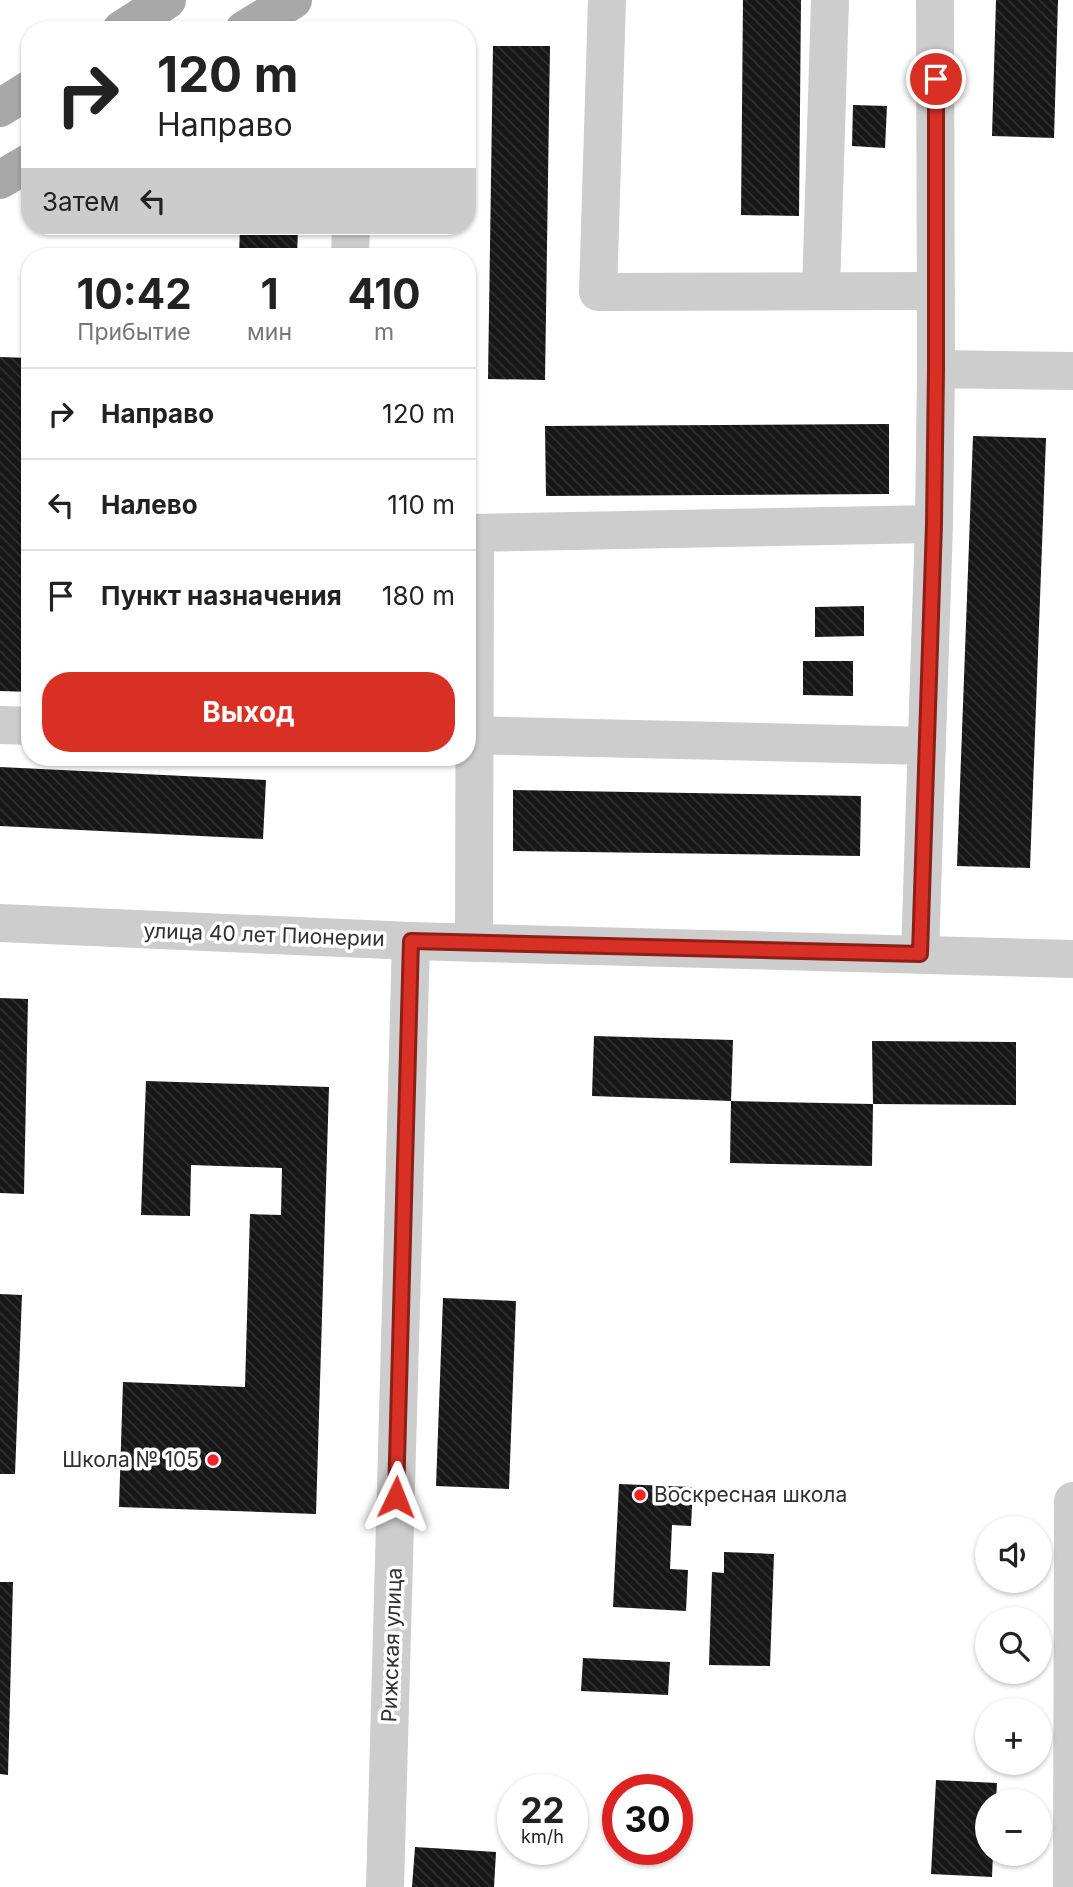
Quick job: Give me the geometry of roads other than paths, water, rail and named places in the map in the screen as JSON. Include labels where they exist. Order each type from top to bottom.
[{"type":"main road","points":[[135,21],[167,0]]},
{"type":"main road","points":[[259,21],[293,0]]},
{"type":"main road","points":[[0,108],[21,95]]},
{"type":"main road","points":[[0,180],[21,167]]},
{"type":"street","points":[[607,0],[598,292],[936,291]]},
{"type":"street","points":[[821,291],[831,0]]},
{"type":"street","points":[[920,954],[934,524],[935,0]]},
{"type":"street","points":[[936,369],[1073,371]]},
{"type":"street","points":[[476,533],[934,524]]},
{"type":"street","points":[[0,725],[21,726]]},
{"type":"street","points":[[476,735],[927,746]]},
{"type":"street","points":[[471,766],[474,943]]},
{"type":"street","name":"улица 40 лет Пионерии","points":[[0,923],[411,941],[1073,958]]},
{"type":"street","name":"Рижская улица","points":[[386,1887],[411,941]]},
{"type":"street","points":[[1072,1887],[1073,1500]]},
{"type":"place","name":"Школа № 105","points":[[213,1460]]},
{"type":"place","name":"Воскресная школа","points":[[640,1495]]}]
